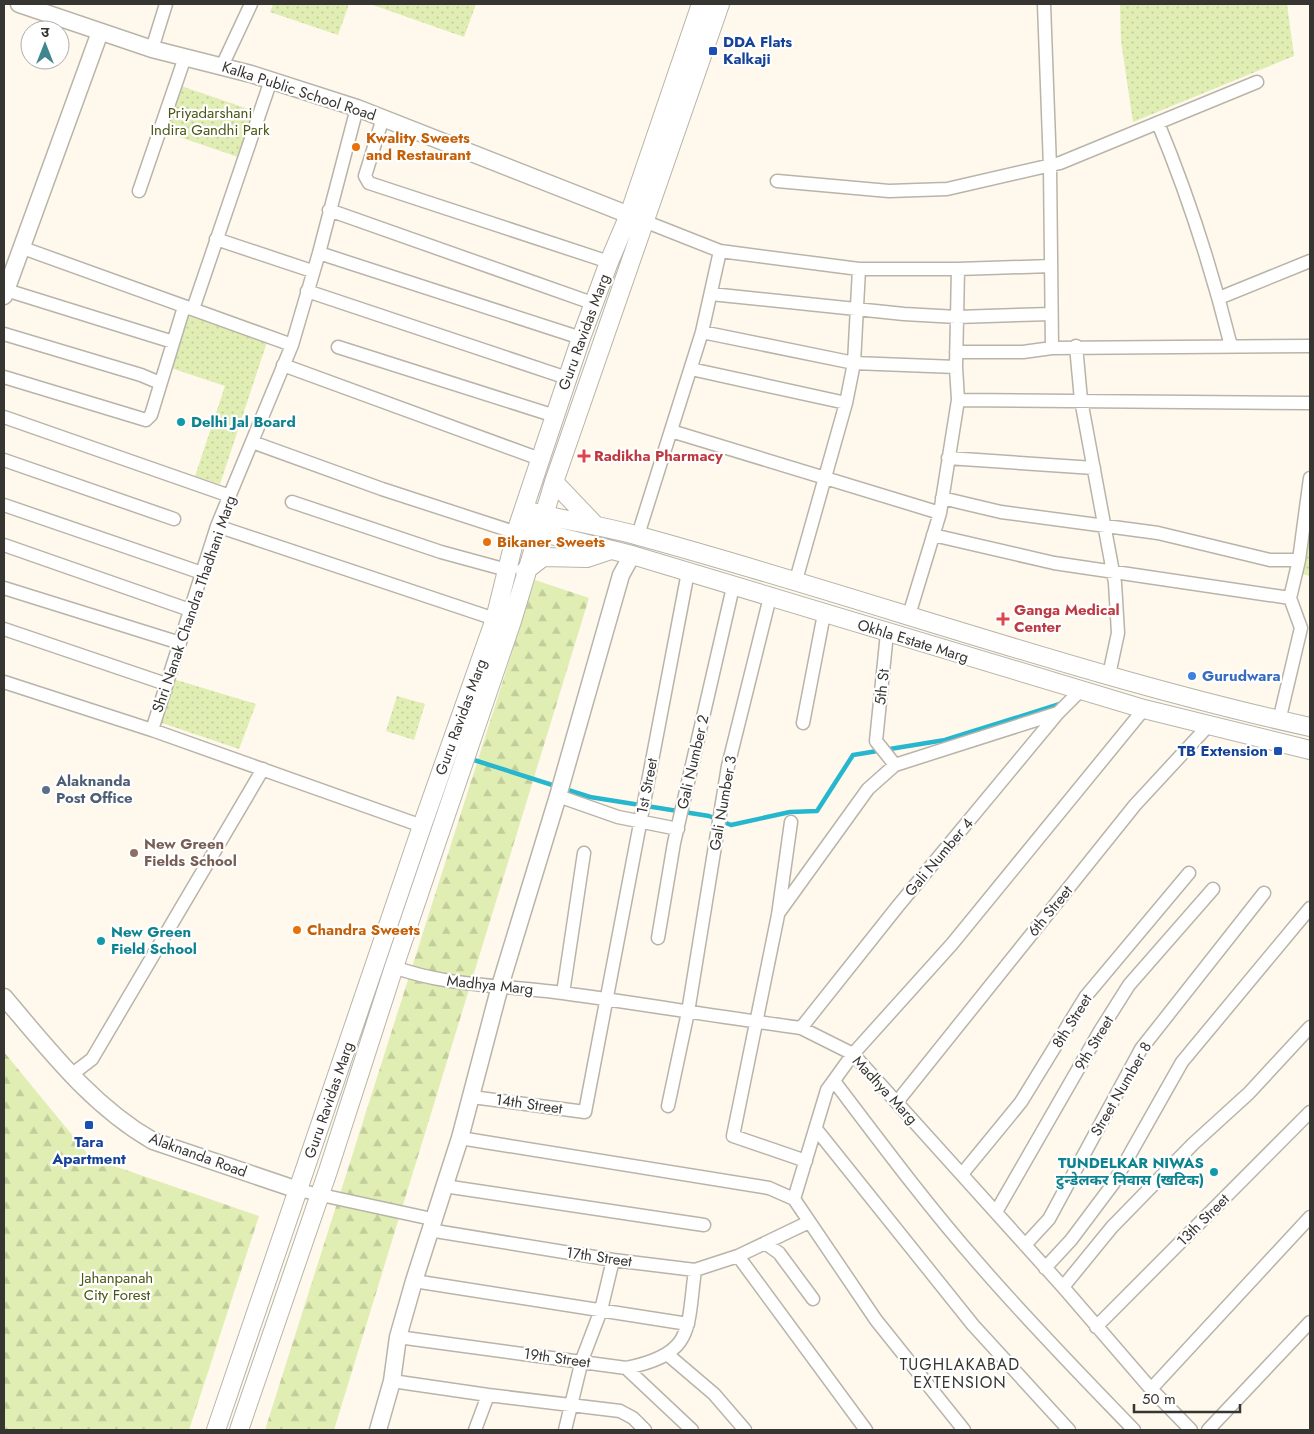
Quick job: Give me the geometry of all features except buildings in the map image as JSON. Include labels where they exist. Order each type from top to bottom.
[{"type":"main road","name":"Guru Ravidas Marg","points":[[240,1430],[320,1195],[394,967],[512,621],[525,572],[637,218],[702,4]]},
{"type":"main road","name":"Guru Ravidas Marg","points":[[216,1430],[422,826],[496,619],[520,523],[581,338],[609,262],[637,218],[720,4]]},
{"type":"main road","points":[[554,482],[595,524]]},
{"type":"main road","name":"Okhla Estate Marg","points":[[520,523],[595,524],[638,535],[796,580],[1109,675],[1310,728]]},
{"type":"main road","name":"Okhla Estate Marg","points":[[541,523],[608,551],[632,555],[733,587],[1144,709],[1310,750]]},
{"type":"main road","points":[[525,572],[543,557],[588,558],[608,551]]},
{"type":"street","name":"Kalka Public School Road","points":[[19,4],[152,49],[271,80],[357,108],[637,218]]},
{"type":"street","points":[[152,49],[166,4]]},
{"type":"street","points":[[222,66],[251,4]]},
{"type":"street","points":[[1044,4],[1050,167],[1052,348]]},
{"type":"street","points":[[100,32],[20,247],[5,293],[173,342]]},
{"type":"street","points":[[138,191],[185,57]]},
{"type":"street","points":[[4,377],[146,420],[151,416],[173,342],[216,239],[271,80]]},
{"type":"street","points":[[777,181],[889,190],[947,189],[1050,167],[1257,82]]},
{"type":"street","name":"Shri Nanak Chandra Thadhani Marg","points":[[152,730],[217,526],[292,345],[306,291],[319,253],[357,108]]},
{"type":"street","points":[[383,118],[365,176],[369,183],[609,262]]},
{"type":"street","points":[[1158,123],[1172,158],[1219,298],[1231,346]]},
{"type":"street","points":[[329,210],[595,304]]},
{"type":"street","points":[[637,218],[720,250],[860,269],[958,269],[1051,266]]},
{"type":"street","points":[[216,239],[312,271]]},
{"type":"street","points":[[20,247],[292,345]]},
{"type":"street","points":[[638,535],[702,332],[720,250]]},
{"type":"street","points":[[319,253],[581,338]]},
{"type":"street","points":[[1219,298],[1310,261]]},
{"type":"street","points":[[796,580],[846,403],[854,363],[860,269]]},
{"type":"street","points":[[909,615],[940,512],[958,400],[956,352],[958,269]]},
{"type":"street","points":[[306,291],[567,378]]},
{"type":"street","points":[[711,294],[957,317],[1052,314]]},
{"type":"street","points":[[702,332],[854,363],[956,367]]},
{"type":"street","points":[[4,334],[141,375],[160,383]]},
{"type":"street","points":[[956,352],[1023,352],[1076,346],[1310,346]]},
{"type":"street","points":[[1076,346],[1081,400],[1113,571],[1118,633],[1109,675]]},
{"type":"street","points":[[338,347],[555,416]]},
{"type":"street","points":[[283,366],[540,459]]},
{"type":"street","points":[[691,369],[846,403]]},
{"type":"street","points":[[958,400],[1310,403]]},
{"type":"street","points":[[4,417],[230,496]]},
{"type":"street","points":[[671,431],[940,512]]},
{"type":"street","points":[[252,442],[382,489],[520,523]]},
{"type":"street","points":[[948,458],[1094,468]]},
{"type":"street","points":[[4,460],[174,519]]},
{"type":"street","points":[[1279,721],[1306,629],[1290,598],[1299,560],[1310,478]]},
{"type":"street","points":[[942,498],[1001,512],[1158,532],[1270,560],[1299,560]]},
{"type":"street","points":[[292,502],[441,552],[507,570]]},
{"type":"street","points":[[4,505],[202,573]]},
{"type":"street","points":[[217,526],[496,619]]},
{"type":"street","points":[[933,535],[1054,562],[1290,598]]},
{"type":"street","points":[[4,546],[190,610]]},
{"type":"street","points":[[378,1430],[392,1381],[398,1337],[414,1281],[460,1138],[500,986],[558,796],[621,575],[632,555]]},
{"type":"street","name":"1st Street","points":[[585,1112],[688,572]]},
{"type":"street","name":"Gali Number 2","points":[[658,938],[678,829],[733,587]]},
{"type":"street","points":[[4,588],[180,644]]},
{"type":"street","name":"Gali Number 3","points":[[668,1106],[688,1012],[728,766],[770,597]]},
{"type":"street","points":[[803,723],[824,614]]},
{"type":"street","points":[[4,629],[166,684]]},
{"type":"street","name":"5th St","points":[[887,633],[876,741],[895,765]]},
{"type":"street","points":[[4,682],[152,730],[422,826]]},
{"type":"street","name":"Gali Number 4","points":[[801,1028],[898,906],[1058,713],[1081,690]]},
{"type":"street","points":[[794,1199],[827,1090],[854,1054],[952,944],[1144,709]]},
{"type":"street","points":[[778,915],[868,789],[895,765],[1058,713]]},
{"type":"street","name":"6th Street","points":[[897,1102],[1135,805],[1208,725]]},
{"type":"street","points":[[71,1075],[92,1059],[263,769]]},
{"type":"street","points":[[558,796],[640,822],[678,829]]},
{"type":"street","points":[[791,822],[778,915],[758,1022],[733,1136],[806,1161]]},
{"type":"street","points":[[563,993],[584,853]]},
{"type":"street","name":"8th Street","points":[[962,1174],[1021,1102],[1086,996],[1190,873]]},
{"type":"street","name":"9th Street","points":[[996,1212],[1100,1031],[1129,985],[1213,889]]},
{"type":"street","name":"Street Number 8","points":[[1025,1245],[1049,1219],[1141,1050],[1264,894]]},
{"type":"street","points":[[1045,1268],[1071,1240],[1113,1184],[1182,1062],[1310,908]]},
{"type":"street","name":"Madhya Marg","points":[[394,967],[419,976],[445,982],[563,993],[801,1028],[854,1054],[1063,1287],[1151,1389],[1190,1430]]},
{"type":"street","name":"Alaknanda Road","points":[[4,997],[71,1075],[115,1117],[153,1141],[298,1190]]},
{"type":"street","points":[[1063,1287],[1112,1227],[1193,1144],[1249,1093],[1310,1028]]},
{"type":"street","points":[[834,1081],[907,1178],[977,1262],[1061,1356],[1134,1430]]},
{"type":"street","name":"14th Street","points":[[472,1097],[585,1112]]},
{"type":"street","name":"13th Street","points":[[1096,1327],[1310,1112]]},
{"type":"street","points":[[816,1129],[973,1325],[1069,1430]]},
{"type":"street","points":[[460,1138],[768,1188],[794,1199],[876,1320],[964,1430]]},
{"type":"street","points":[[444,1186],[704,1225]]},
{"type":"street","name":"17th Street","points":[[298,1190],[431,1224],[613,1260],[695,1270],[738,1256],[809,1222]]},
{"type":"street","points":[[1151,1389],[1310,1218]]},
{"type":"street","points":[[765,1243],[779,1253],[813,1299]]},
{"type":"street","points":[[738,1256],[866,1430]]},
{"type":"street","points":[[565,1430],[582,1360],[601,1310],[613,1260]]},
{"type":"street","points":[[626,1368],[649,1363],[667,1354],[682,1341],[688,1324],[695,1270]]},
{"type":"street","points":[[414,1281],[688,1324]]},
{"type":"street","points":[[1208,1430],[1310,1322]]},
{"type":"street","name":"19th Street","points":[[398,1337],[582,1360],[626,1368]]},
{"type":"street","points":[[667,1354],[714,1394],[746,1430]]},
{"type":"street","points":[[626,1368],[692,1430]]},
{"type":"street","points":[[392,1381],[488,1396],[572,1404],[620,1411],[633,1418],[645,1430]]},
{"type":"street","points":[[475,1430],[488,1396]]},
{"type":"green space","points":[[273,4],[349,4],[338,35],[270,12]]},
{"type":"green space","points":[[370,4],[476,4],[464,37]]},
{"type":"green space","points":[[1120,4],[1287,4],[1294,56],[1133,122],[1121,41]]},
{"type":"green space","name":"Priyadarshani Indira Gandhi Park","points":[[181,86],[254,111],[238,157],[165,132]]},
{"type":"green space","points":[[188,309],[269,336],[220,484],[195,476],[225,386],[168,367]]},
{"type":"green space","points":[[1310,515],[1310,576],[1301,574]]},
{"type":"green space","points":[[535,580],[589,598],[334,1430],[265,1430]]},
{"type":"green space","points":[[173,679],[256,704],[239,749],[159,722]]},
{"type":"green space","points":[[397,696],[425,704],[414,740],[386,731]]},
{"type":"green space","name":"Jahanpanah City Forest","points":[[4,1052],[91,1158],[259,1216],[189,1430],[4,1430]]},
{"type":"waterway","points":[[474,760],[590,797],[709,816],[731,825],[790,812],[817,811],[853,755],[945,740],[1063,703]]},
{"type":"place","name":"DDA Flats Kalkaji","points":[[713,51]]},
{"type":"place","name":"Kwality Sweets and Restaurant","points":[[356,147]]},
{"type":"place","name":"Delhi Jal Board","points":[[181,422]]},
{"type":"place","name":"Radikha Pharmacy","points":[[584,456]]},
{"type":"place","name":"Bikaner Sweets","points":[[487,542]]},
{"type":"place","name":"Ganga Medical Center","points":[[1003,619]]},
{"type":"place","name":"Gurudwara","points":[[1192,676]]},
{"type":"place","name":"TB Extension","points":[[1278,751]]},
{"type":"place","name":"Alaknanda Post Office","points":[[46,790]]},
{"type":"place","name":"New Green Fields School","points":[[134,853]]},
{"type":"place","name":"Chandra Sweets","points":[[297,930]]},
{"type":"place","name":"New Green Field School","points":[[101,941]]},
{"type":"place","name":"Tara Apartment","points":[[89,1125]]},
{"type":"place","name":"TUNDELKAR NIWAS टुन्डेलकर निवास (खटिक)","points":[[1214,1172]]},
{"type":"district","name":"TUGHLAKABAD EXTENSION","points":[[960,1373]]}]
